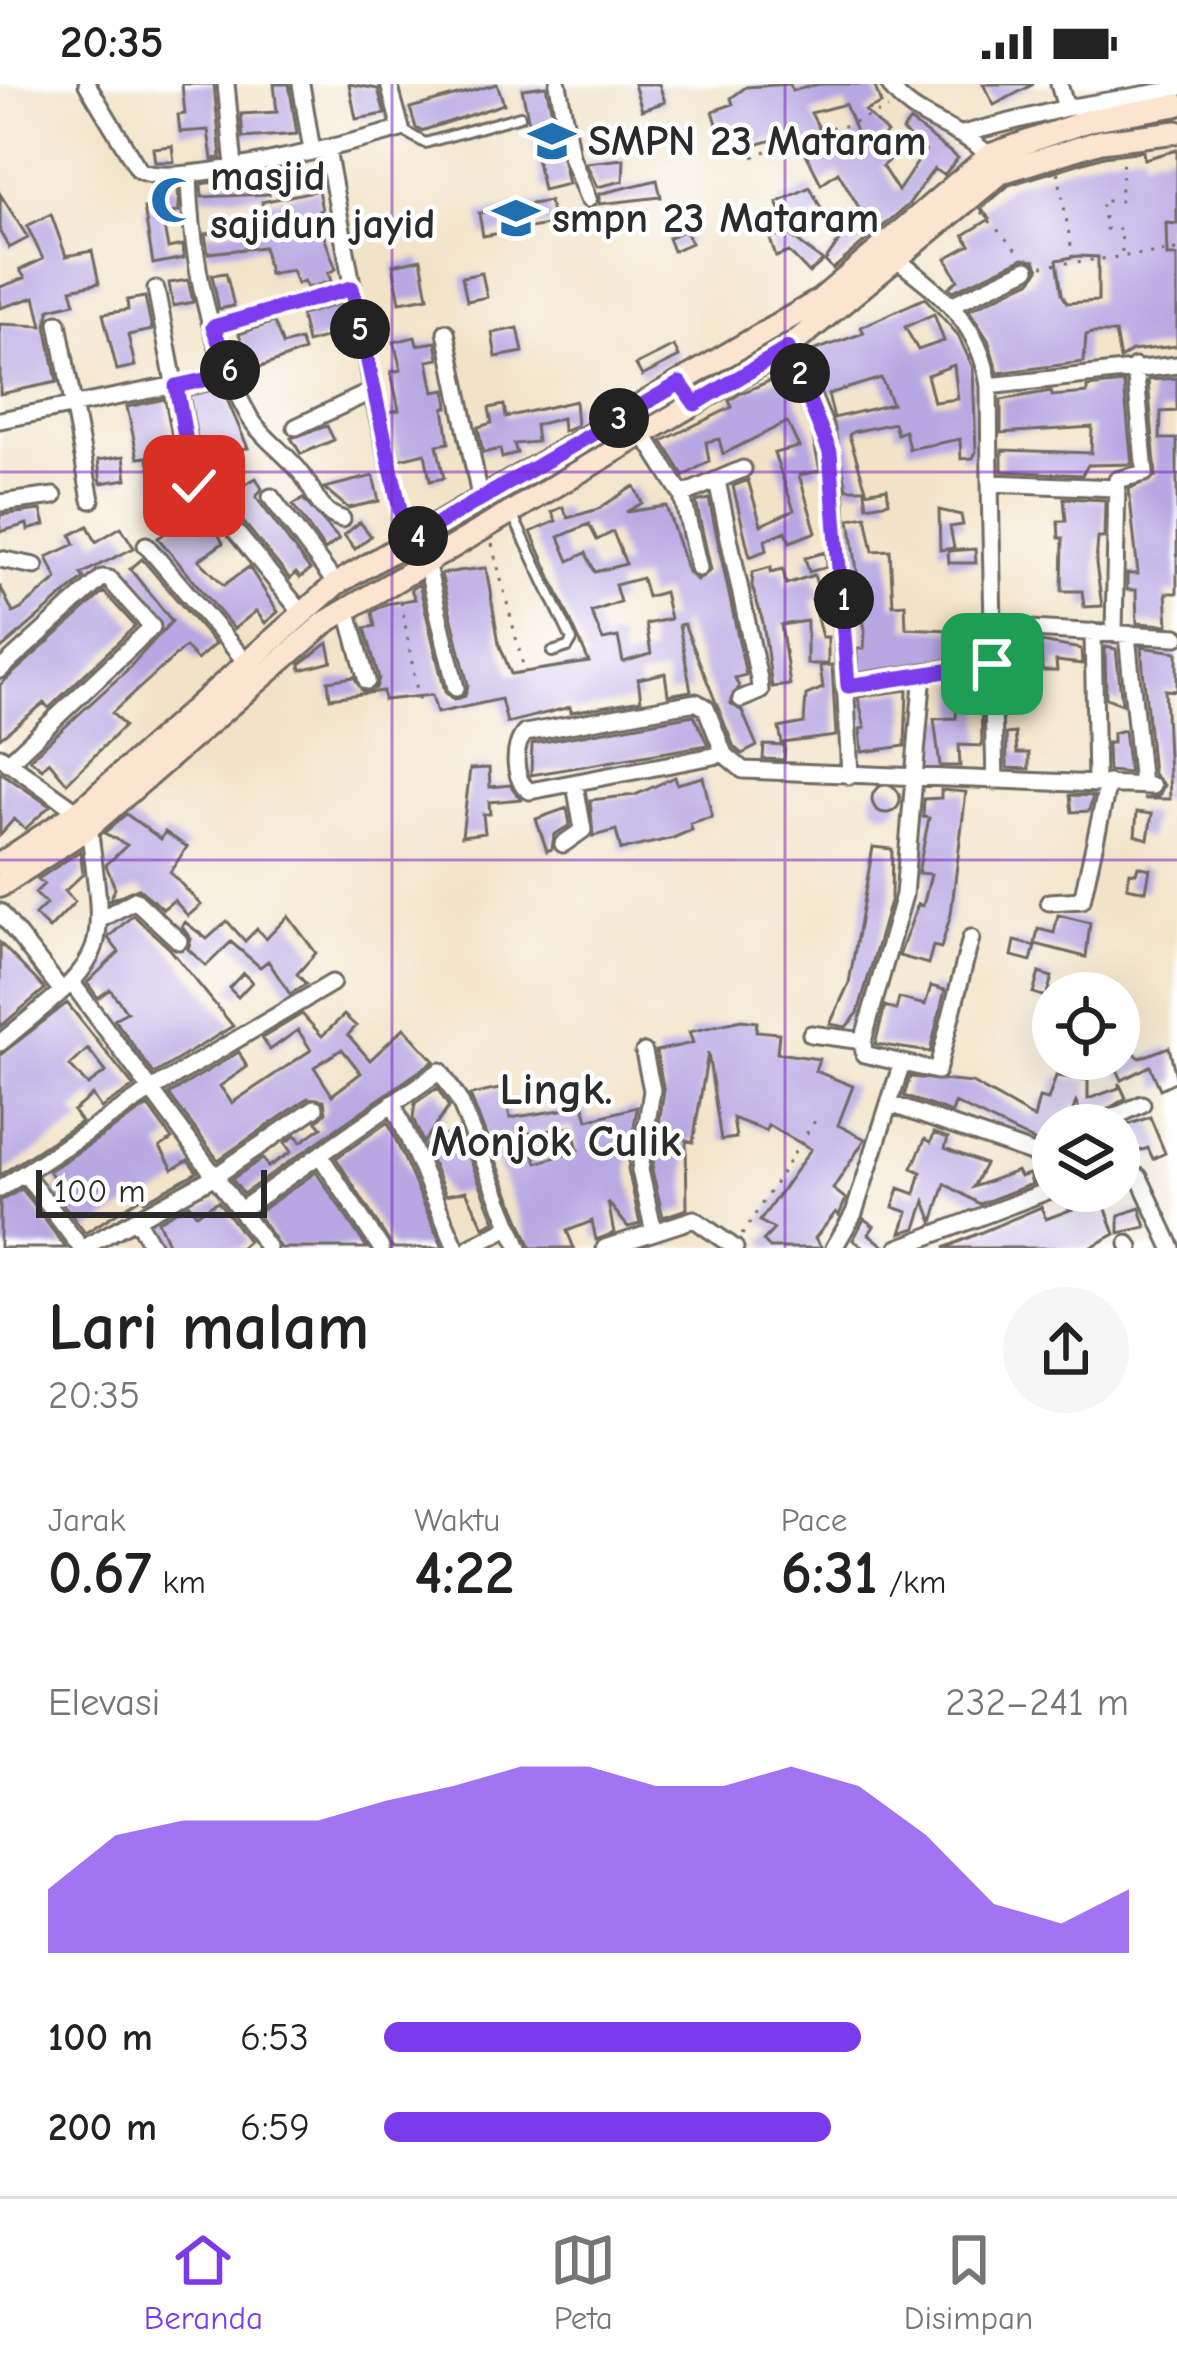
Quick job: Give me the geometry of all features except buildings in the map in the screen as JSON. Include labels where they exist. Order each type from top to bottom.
[{"type":"main road","points":[[0,886],[84,819],[281,645],[302,613],[336,584],[680,383],[854,275],[996,164],[1090,120],[1177,105]]},
{"type":"main road","points":[[0,864],[84,819],[246,662],[426,562],[788,348],[897,260],[996,164],[1122,138],[1177,132]]},
{"type":"main road","points":[[680,383],[695,404]]},
{"type":"street","points":[[87,84],[144,175],[189,175],[319,151],[400,130],[389,84]]},
{"type":"street","points":[[226,84],[234,166]]},
{"type":"street","points":[[302,84],[407,542]]},
{"type":"street","points":[[558,84],[571,156],[588,199]]},
{"type":"street","points":[[889,84],[901,104],[962,134],[996,164]]},
{"type":"street","points":[[1059,84],[1066,108]]},
{"type":"street","points":[[962,134],[1066,108],[1107,92],[1177,89]]},
{"type":"street","points":[[189,175],[196,262],[231,374],[260,431],[297,467],[322,509],[342,519]]},
{"type":"street","points":[[897,260],[953,304],[976,339],[989,386],[995,781]]},
{"type":"street","points":[[953,304],[1027,269]]},
{"type":"street","points":[[213,327],[352,288]]},
{"type":"street","points":[[156,289],[194,486]]},
{"type":"street","points":[[58,323],[91,500]]},
{"type":"street","points":[[446,332],[481,501]]},
{"type":"street","points":[[788,348],[830,452],[850,776]]},
{"type":"street","points":[[989,386],[1177,364]]},
{"type":"street","points":[[724,754],[574,784],[523,788],[518,738],[695,702],[706,708],[724,754],[743,770],[1147,786],[1120,634],[1116,488],[1118,478],[1145,473],[1135,367]]},
{"type":"street","points":[[0,420],[231,374]]},
{"type":"street","points":[[296,427],[372,392]]},
{"type":"street","points":[[644,435],[682,495],[699,568]]},
{"type":"street","points":[[682,495],[743,469]]},
{"type":"street","points":[[717,481],[759,679],[760,692],[741,699]]},
{"type":"street","points":[[990,483],[1116,488]]},
{"type":"street","points":[[0,503],[54,496]]},
{"type":"street","points":[[271,497],[336,584]]},
{"type":"street","points":[[218,510],[302,613]]},
{"type":"street","points":[[146,545],[246,662]]},
{"type":"street","points":[[0,559],[35,566]]},
{"type":"street","points":[[426,562],[456,688]]},
{"type":"street","points":[[0,670],[102,578],[109,579],[152,627],[4,759],[84,819],[101,919],[98,948],[67,987],[0,1043]]},
{"type":"street","points":[[346,608],[367,681]]},
{"type":"street","points":[[992,627],[1177,637]]},
{"type":"street","points":[[1049,902],[1082,900],[1102,783],[1093,632]]},
{"type":"street","points":[[848,686],[992,664]]},
{"type":"street","points":[[923,672],[904,895],[863,1041],[867,1056],[937,1071],[971,938]]},
{"type":"street","points":[[563,844],[583,830],[574,784]]},
{"type":"street","points":[[101,919],[135,901],[178,941]]},
{"type":"street","points":[[0,912],[153,1089],[268,1248]]},
{"type":"street","points":[[0,1189],[153,1089],[332,983]]},
{"type":"street","points":[[811,1034],[863,1041]]},
{"type":"street","points":[[644,1052],[651,1103],[640,1170],[653,1228]]},
{"type":"street","points":[[834,1248],[854,1213],[901,1066]]},
{"type":"street","points":[[242,1209],[321,1157],[434,1071],[442,1072],[460,1102],[519,1248]]},
{"type":"street","points":[[393,1103],[457,1248]]},
{"type":"street","points":[[890,1104],[1032,1148]]},
{"type":"street","points":[[26,1174],[81,1248],[217,1175],[315,1108]]},
{"type":"street","points":[[321,1157],[381,1248]]},
{"type":"street","points":[[1140,1180],[1172,1248]]},
{"type":"street","points":[[898,1248],[1032,1197]]},
{"type":"street","points":[[136,1219],[154,1248]]},
{"type":"street","points":[[605,1248],[653,1228],[694,1219],[734,1247]]},
{"type":"street","points":[[470,1248],[509,1227]]},
{"type":"lane","points":[[400,130],[425,143],[520,116]]},
{"type":"lane","points":[[511,511],[572,640],[568,647],[552,652]]},
{"type":"path","points":[[753,157],[819,128],[841,127],[901,104]]},
{"type":"path","points":[[1122,138],[1125,181],[1118,183],[1120,201],[1101,201],[1106,229],[1121,229],[1122,254]]},
{"type":"path","points":[[1051,154],[1072,260]]},
{"type":"path","points":[[966,196],[1014,242],[1027,269],[1177,250]]},
{"type":"path","points":[[488,525],[524,669]]},
{"type":"path","points":[[399,577],[419,702]]},
{"type":"path","points":[[734,1247],[818,1116]]},
{"type":"place","name":"SMPN 23 Mataram","points":[[552,141]]},
{"type":"place","name":"masjid sajidun jayid","points":[[174,200]]},
{"type":"place","name":"smpn 23 Mataram","points":[[516,218]]},
{"type":"district","name":"Lingk. Monjok Culik","points":[[556,1115]]},
{"type":"route","points":[[194,486],[176,386],[231,374],[213,327],[352,288],[407,542],[680,383],[695,404],[788,348],[830,452],[848,686],[992,664]]}]
